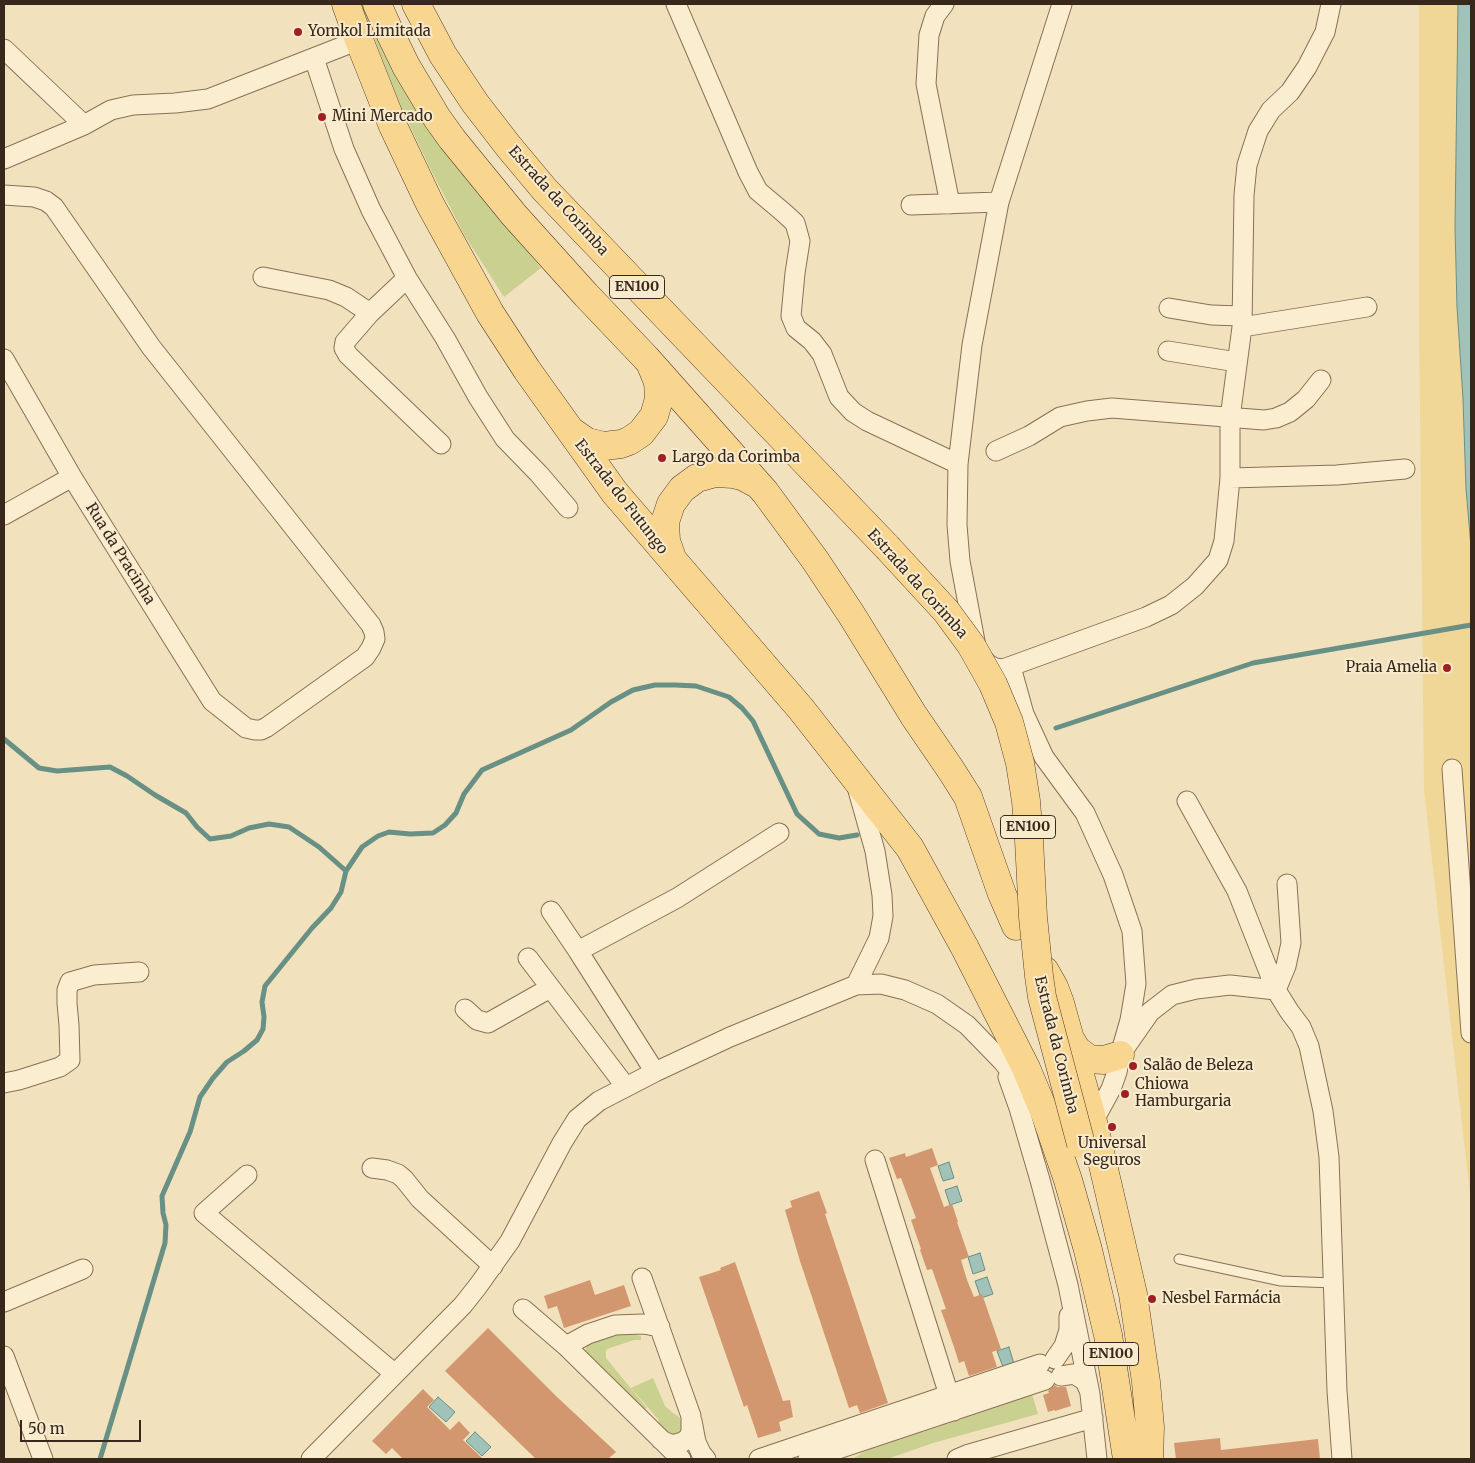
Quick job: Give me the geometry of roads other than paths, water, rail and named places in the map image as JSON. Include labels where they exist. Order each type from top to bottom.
[{"type":"main road","name":"EN100","points":[[346,4],[393,126],[430,204],[490,313],[566,426]]},
{"type":"main road","name":"EN100","points":[[377,4],[406,66],[452,139],[514,215],[646,358],[765,492],[815,560],[968,797],[1002,894],[1016,926]]},
{"type":"main road","name":"Estrada da Corimba","points":[[416,4],[443,55],[475,103],[545,190],[946,611],[971,645],[993,684],[1009,722],[1020,763],[1026,801],[1038,976],[1042,997],[1087,1133]]},
{"type":"main road","points":[[566,426],[587,442],[604,446],[621,444],[641,433],[654,416],[659,399],[658,382],[652,366],[646,358]]},
{"type":"main road","name":"Estrada do Futungo","points":[[566,426],[615,493],[677,566]]},
{"type":"main road","points":[[677,566],[668,550],[665,522],[671,504],[684,487],[697,478],[724,472],[751,480],[765,492]]},
{"type":"main road","name":"Estrada da Corimba","points":[[677,566],[801,709],[910,848],[965,948],[1026,1068],[1046,1116],[1068,1180],[1088,1250],[1108,1335],[1127,1459]]},
{"type":"main road","name":"Estrada da Corimba","points":[[1044,970],[1054,987],[1060,1003],[1069,1037],[1133,1361],[1148,1459]]},
{"type":"main road","name":"EN100","points":[[1069,1037],[1077,1050],[1089,1059],[1104,1060],[1120,1055]]},
{"type":"street","points":[[676,4],[748,172],[758,191],[795,223],[800,241],[791,316],[796,328],[812,341],[822,354],[839,397],[853,412],[867,422],[958,464]]},
{"type":"street","points":[[944,4],[935,16],[929,35],[926,84],[950,204]]},
{"type":"street","points":[[1062,4],[999,202],[972,345],[958,464],[957,525],[960,561],[977,652],[988,664],[1004,669],[1146,617],[1171,605],[1195,586],[1218,560],[1224,541],[1230,478],[1230,418],[1242,322],[1244,195],[1248,165],[1258,131],[1271,110],[1290,92],[1325,32],[1331,4]]},
{"type":"street","points":[[4,159],[84,125],[112,110],[133,105],[183,103],[208,99],[359,40]]},
{"type":"street","points":[[4,49],[84,125]]},
{"type":"street","points":[[314,58],[344,149],[371,210],[407,278],[505,439],[539,474],[568,508]]},
{"type":"street","name":"Rua da Pracinha","points":[[4,195],[34,197],[46,201],[54,208],[151,347],[371,625],[375,639],[372,648],[365,657],[268,727],[255,730],[246,728],[237,722],[212,701],[72,476],[4,359]]},
{"type":"street","points":[[911,204],[999,202]]},
{"type":"street","points":[[263,277],[329,290],[346,297],[370,313]]},
{"type":"street","points":[[407,278],[370,313],[346,342],[344,348],[348,355],[441,444]]},
{"type":"street","points":[[1169,308],[1242,322],[1367,307]]},
{"type":"street","points":[[1168,350],[1237,362]]},
{"type":"street","points":[[996,451],[1029,436],[1060,417],[1112,408],[1230,418],[1264,420],[1276,418],[1290,412],[1306,399],[1321,380]]},
{"type":"street","points":[[1230,478],[1337,475],[1405,469]]},
{"type":"street","points":[[4,515],[72,476]]},
{"type":"street","points":[[1011,666],[1024,714],[1044,757],[1085,812],[1112,875],[1132,930],[1136,984],[1130,1020],[1111,1088],[1087,1133]]},
{"type":"street","points":[[1452,768],[1471,1033]]},
{"type":"street","points":[[855,779],[875,852],[882,895],[879,938],[856,985]]},
{"type":"street","points":[[1187,801],[1237,891],[1276,990],[1288,1011],[1301,1027],[1308,1046],[1323,1111],[1329,1157],[1337,1391],[1342,1459]]},
{"type":"street","points":[[578,951],[677,898],[779,833]]},
{"type":"street","points":[[1276,990],[1286,966],[1291,943],[1287,884]]},
{"type":"street","points":[[551,911],[655,1072]]},
{"type":"street","points":[[965,948],[1024,1126],[1068,1285],[1090,1394],[1097,1459]]},
{"type":"street","points":[[528,958],[626,1087]]},
{"type":"street","points":[[4,1083],[60,1067],[70,1060],[66,1003],[70,982],[94,975],[139,972]]},
{"type":"street","points":[[311,1459],[463,1305],[510,1241],[562,1143],[577,1119],[599,1101],[730,1037],[856,985],[881,984],[905,990],[937,1004],[967,1025],[1003,1062],[1046,1116]]},
{"type":"street","points":[[1120,1055],[1150,1012],[1172,995],[1196,988],[1230,985],[1276,990]]},
{"type":"street","points":[[465,1009],[477,1020],[488,1023],[550,988]]},
{"type":"street","points":[[875,1160],[951,1404]]},
{"type":"street","points":[[372,1168],[398,1174],[420,1198],[493,1266]]},
{"type":"street","points":[[247,1175],[204,1213],[395,1374]]},
{"type":"street","points":[[4,1302],[83,1270]]},
{"type":"street","points":[[642,1278],[690,1416],[696,1442],[706,1459]]},
{"type":"street","points":[[1050,1370],[1064,1346],[1069,1330],[1068,1285]]},
{"type":"street","points":[[523,1309],[566,1346],[682,1459]]},
{"type":"street","points":[[566,1346],[588,1334],[615,1325],[643,1324],[660,1327]]},
{"type":"street","points":[[4,1356],[43,1459]]},
{"type":"street","points":[[808,1459],[951,1404],[1050,1370],[1074,1374],[1080,1377],[1085,1381],[1090,1394]]},
{"type":"street","points":[[759,1459],[951,1404]]},
{"type":"street","points":[[661,1440],[672,1445],[684,1442],[689,1437],[691,1431],[690,1416]]},
{"type":"street","points":[[957,1459],[1093,1418]]},
{"type":"lane","points":[[1179,1259],[1281,1282],[1334,1283]]},
{"type":"water","points":[[1458,4],[1471,4],[1471,547],[1466,489],[1455,227]]},
{"type":"water","points":[[949,1162],[954,1178],[943,1181],[938,1166]]},
{"type":"water","points":[[957,1186],[962,1201],[950,1205],[945,1190]]},
{"type":"water","points":[[980,1253],[985,1270],[973,1274],[968,1257]]},
{"type":"water","points":[[987,1277],[993,1294],[981,1298],[975,1281]]},
{"type":"water","points":[[1009,1347],[1014,1364],[1003,1367],[997,1351]]},
{"type":"water","points":[[438,1397],[455,1412],[446,1422],[429,1407]]},
{"type":"water","points":[[475,1432],[491,1447],[482,1456],[466,1441]]},
{"type":"waterway","points":[[1056,728],[1253,663],[1471,625]]},
{"type":"waterway","points":[[100,1459],[165,1243],[166,1225],[162,1196],[190,1132],[200,1097],[227,1062],[257,1040],[263,1029],[262,1002],[265,986],[312,928],[331,908],[341,892],[346,871],[362,847],[378,836],[389,832],[410,834],[433,833],[445,825],[456,813],[464,794],[482,770],[571,730],[611,702],[633,690],[655,685],[696,686],[729,697],[753,721],[797,814],[819,834],[839,838],[857,835]]},
{"type":"waterway","points":[[4,739],[39,768],[57,771],[110,767],[186,813],[210,839],[231,836],[249,828],[269,824],[289,827],[319,847],[346,871]]},
{"type":"place","name":"Yomkol Limitada","points":[[298,32]]},
{"type":"place","name":"Mini Mercado","points":[[322,117]]},
{"type":"place","name":"Largo da Corimba","points":[[662,458]]},
{"type":"place","name":"Praia Amelia","points":[[1447,668]]},
{"type":"place","name":"Salão de Beleza","points":[[1133,1066]]},
{"type":"place","name":"Chiowa Hamburgaria","points":[[1125,1094]]},
{"type":"place","name":"Universal Seguros","points":[[1112,1127]]},
{"type":"place","name":"Nesbel Farmácia","points":[[1152,1299]]}]
